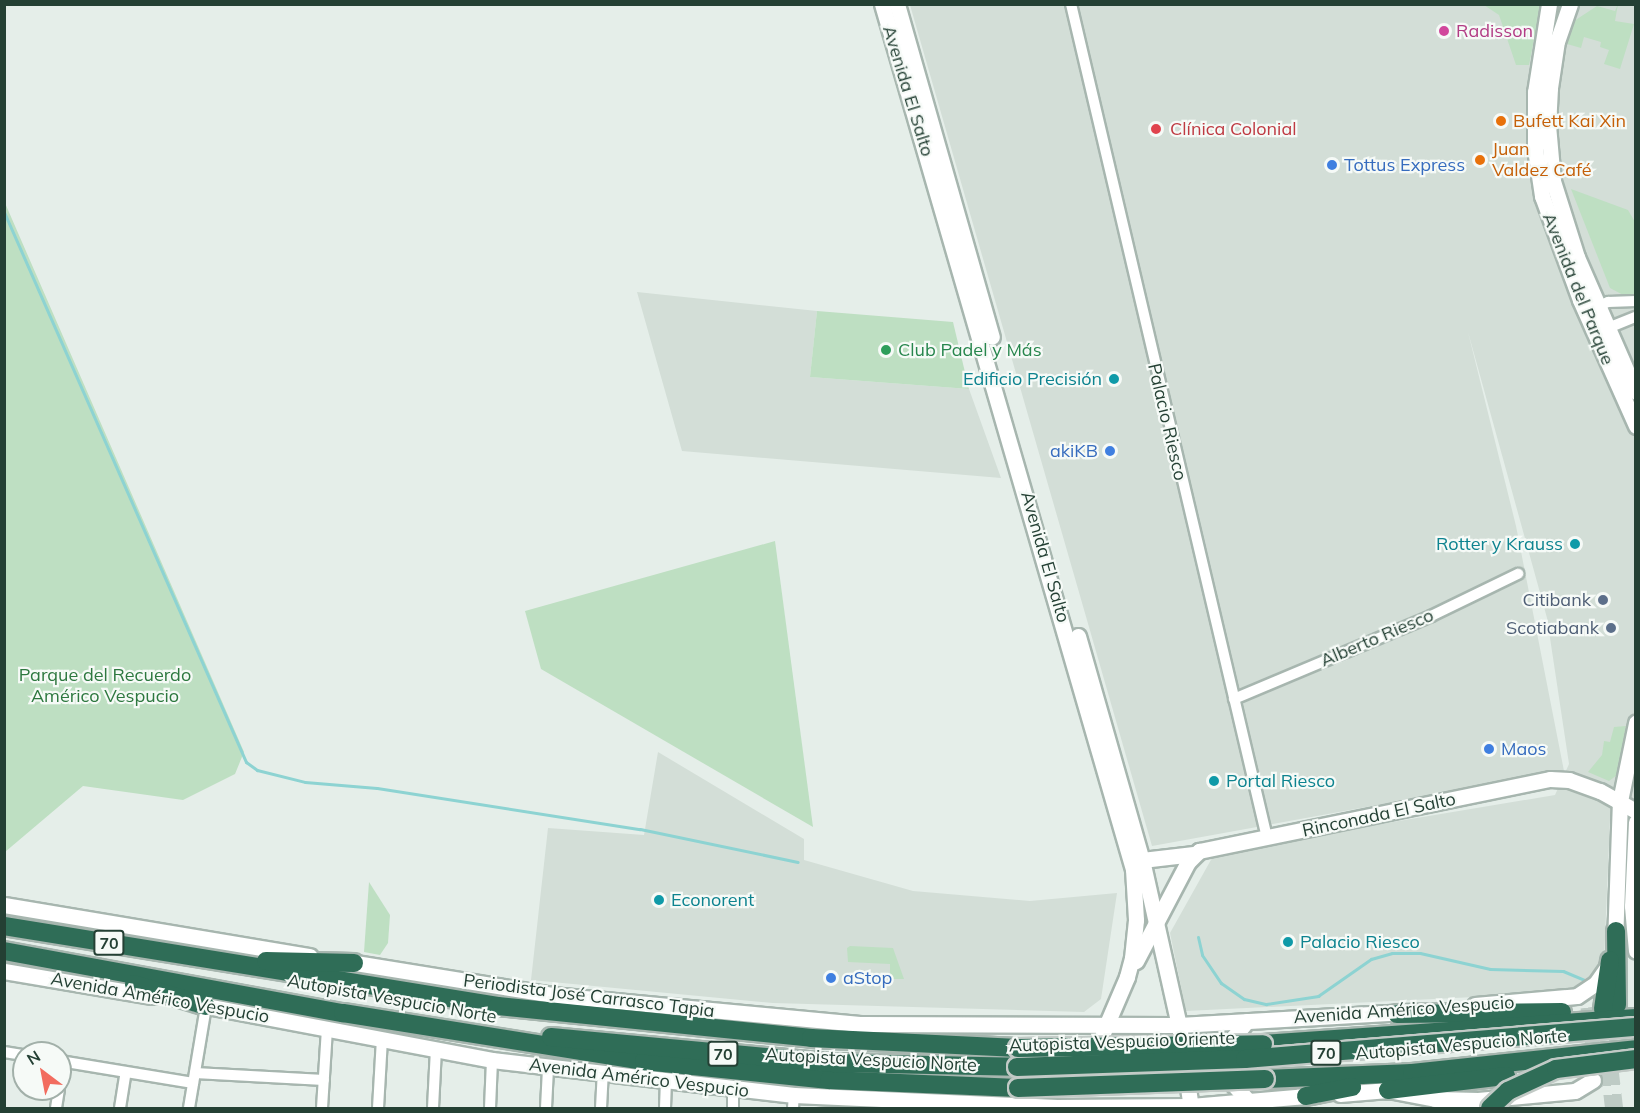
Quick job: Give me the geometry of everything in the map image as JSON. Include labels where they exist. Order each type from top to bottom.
[{"type":"highway","name":"Autopista Vespucio Norte","points":[[4,926],[498,1006],[1017,1057],[1263,1044],[1635,1017]]},
{"type":"highway","points":[[1603,1007],[1619,963],[1624,931]]},
{"type":"highway","name":"Autopista Vespucio Norte","points":[[4,951],[430,1027],[706,1069],[893,1084],[1016,1101],[1264,1079],[1401,1074],[1635,1049]]},
{"type":"highway","points":[[213,960],[354,963]]},
{"type":"highway","points":[[1603,1007],[1611,960]]},
{"type":"highway","points":[[73,962],[206,1006]]},
{"type":"highway","points":[[1397,1014],[1563,1012],[1635,1017]]},
{"type":"highway","name":"Autopista Vespucio Oriente","points":[[430,1027],[833,1063],[1017,1057],[1280,1056],[1635,1027]]},
{"type":"highway","points":[[1388,1090],[1635,1059]]},
{"type":"highway","points":[[1306,1096],[1493,1065]]},
{"type":"highway","points":[[1490,1108],[1508,1091],[1556,1069]]},
{"type":"main road","name":"Avenida El Salto","points":[[882,4],[1127,844],[1136,901],[1127,977],[1067,1108]]},
{"type":"main road","name":"Avenida El Salto","points":[[897,4],[1142,860],[1179,1025],[1191,1107]]},
{"type":"main road","name":"Avenida del Parque","points":[[1549,4],[1535,85],[1537,165],[1549,223],[1601,331],[1635,426]]},
{"type":"main road","name":"Avenida del Parque","points":[[1570,4],[1552,69],[1550,153],[1559,206],[1592,310]]},
{"type":"main road","name":"Avenida del Parque","points":[[1601,331],[1635,392]]},
{"type":"main road","points":[[1635,723],[1620,801],[1624,931],[1635,951]]},
{"type":"main road","name":"Rinconada El Salto","points":[[1142,860],[1194,854],[1550,779],[1569,780],[1620,801],[1635,811]]},
{"type":"main road","points":[[1611,960],[1624,931],[1635,822]]},
{"type":"main road","points":[[1127,977],[1194,854]]},
{"type":"main road","name":"Periodista José Carrasco Tapia","points":[[4,905],[552,995],[759,1016],[902,1026],[1179,1025]]},
{"type":"main road","name":"Avenida Américo Vespucio","points":[[1179,1025],[1397,1014],[1572,997],[1596,983],[1611,960]]},
{"type":"main road","name":"Avenida Américo Vespucio","points":[[4,971],[382,1038],[492,1060],[734,1090],[793,1102],[971,1107],[1016,1101],[1067,1108],[1191,1107],[1388,1090],[1435,1099],[1478,1100],[1577,1091],[1593,1080]]},
{"type":"main road","points":[[1572,997],[1603,1007]]},
{"type":"main road","points":[[1247,1021],[1232,1039],[1227,1062],[1233,1084],[1249,1102]]},
{"type":"main road","points":[[1011,1027],[1032,1038],[1044,1065],[1034,1093],[1016,1101]]},
{"type":"main road","points":[[1083,1075],[1083,1097],[1095,1106]]},
{"type":"street","name":"Palacio Riesco","points":[[1071,4],[1267,838]]},
{"type":"street","points":[[1592,310],[1612,301],[1635,301]]},
{"type":"street","points":[[1601,331],[1635,317]]},
{"type":"street","name":"Alberto Riesco","points":[[1234,699],[1431,616],[1518,574]]},
{"type":"street","points":[[189,1108],[206,1006]]},
{"type":"street","points":[[322,1108],[327,1028]]},
{"type":"street","points":[[378,1108],[382,1038]]},
{"type":"street","points":[[433,1108],[436,1048]]},
{"type":"street","points":[[490,1108],[492,1060]]},
{"type":"street","points":[[72,1064],[126,1072],[194,1078],[324,1080]]},
{"type":"street","points":[[546,1108],[548,1068]]},
{"type":"street","points":[[120,1108],[126,1072]]},
{"type":"street","points":[[601,1108],[603,1075]]},
{"type":"street","points":[[665,1108],[666,1082]]},
{"type":"street","points":[[733,1108],[734,1090]]},
{"type":"shaded area","points":[[910,5],[1635,5],[1636,831],[1610,820],[1604,961],[1587,984],[1559,993],[1186,1011],[1170,933],[1212,858],[1363,827],[1555,795],[1569,764],[1547,618],[1468,332],[1516,526],[1564,771],[1152,846]]},
{"type":"shaded area","points":[[637,292],[817,311],[810,377],[969,389],[1001,478],[682,451]]},
{"type":"shaded area","points":[[658,752],[804,839],[804,860],[913,891],[1030,901],[1117,893],[1101,999],[1084,1012],[773,1003],[531,980],[548,828],[644,835]]},
{"type":"green space","points":[[1618,4],[1615,21],[1634,24],[1620,69],[1604,64],[1609,50],[1600,47],[1601,42],[1584,37],[1581,48],[1567,44],[1574,21],[1597,6],[1615,11]]},
{"type":"green space","points":[[1484,5],[1541,5],[1529,65],[1516,65],[1499,15]]},
{"type":"green space","points":[[1571,189],[1628,210],[1635,222],[1635,297],[1627,297],[1610,288]]},
{"type":"green space","name":"Parque del Recuerdo Américo Vespucio","points":[[5,203],[244,752],[235,774],[183,800],[83,786],[5,852]]},
{"type":"green space","name":"Club Padel y Más","points":[[817,311],[953,322],[969,389],[810,377]]},
{"type":"green space","points":[[775,541],[813,827],[541,669],[525,611]]},
{"type":"green space","points":[[1626,726],[1617,775],[1609,781],[1588,772],[1602,755],[1604,741],[1610,742],[1614,727]]},
{"type":"green space","points":[[369,882],[390,915],[388,943],[380,955],[364,952]]},
{"type":"green space","points":[[850,946],[893,948],[904,979],[890,979],[890,964],[848,962],[847,948]]},
{"type":"waterway","points":[[4,212],[246,762],[257,770],[305,782],[377,788],[640,829],[798,862]]},
{"type":"waterway","points":[[1198,937],[1202,955],[1221,983],[1244,999],[1266,1004],[1318,996],[1371,959],[1392,953],[1420,953],[1490,969],[1563,971],[1584,980]]},
{"type":"tunnel","points":[[1588,1007],[1595,1063]]},
{"type":"tunnel","points":[[1603,1014],[1614,1108]]},
{"type":"place","name":"Radisson","points":[[1444,31]]},
{"type":"place","name":"Bufett Kai Xin","points":[[1501,121]]},
{"type":"place","name":"Clínica Colonial","points":[[1156,129]]},
{"type":"place","name":"Juan Valdez Café","points":[[1480,160]]},
{"type":"place","name":"Tottus Express","points":[[1332,165]]},
{"type":"place","name":"Club Padel y Más","points":[[886,350]]},
{"type":"place","name":"Edificio Precisión","points":[[1114,379]]},
{"type":"place","name":"akiKB","points":[[1110,451]]},
{"type":"place","name":"Rotter y Krauss","points":[[1575,544]]},
{"type":"place","name":"Citibank","points":[[1603,600]]},
{"type":"place","name":"Scotiabank","points":[[1611,628]]},
{"type":"place","name":"Maos","points":[[1489,749]]},
{"type":"place","name":"Portal Riesco","points":[[1214,781]]},
{"type":"place","name":"Econorent","points":[[659,900]]},
{"type":"place","name":"Palacio Riesco","points":[[1288,942]]},
{"type":"place","name":"aStop","points":[[831,978]]}]
